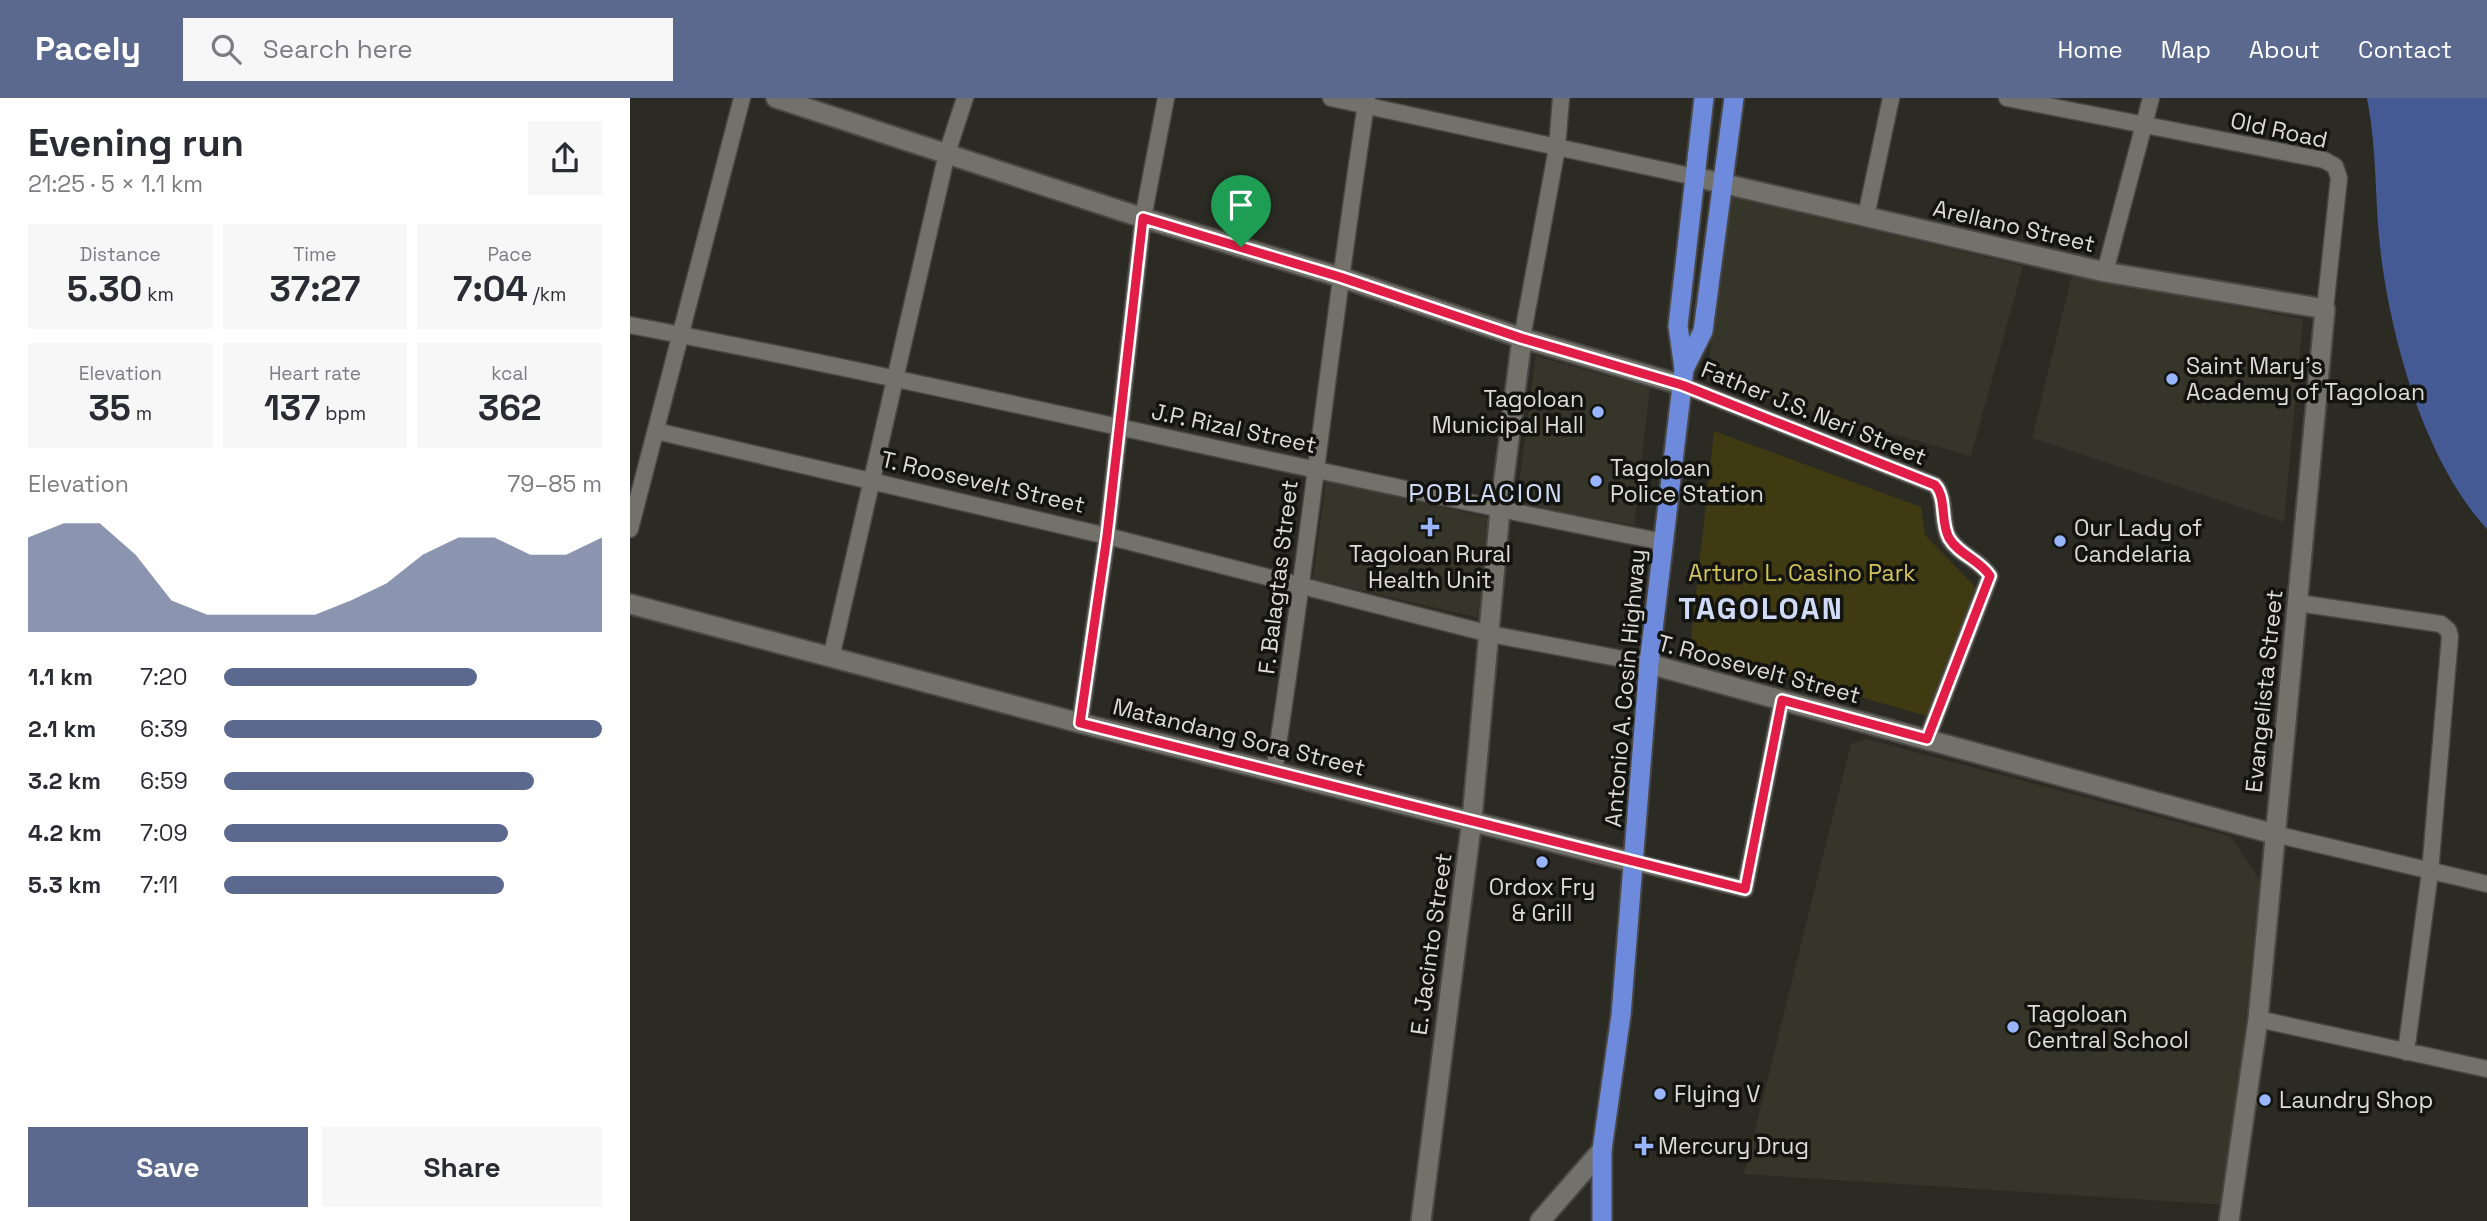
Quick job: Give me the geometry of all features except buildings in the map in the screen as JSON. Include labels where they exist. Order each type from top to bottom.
[{"type":"highway","name":"Antonio A. Cosin Highway","points":[[1602,1221],[1602,1150],[1621,1015],[1649,664],[1683,377],[1678,326],[1704,98]]},
{"type":"highway","name":"Antonio A. Cosin Highway","points":[[1683,377],[1703,331],[1734,98]]},
{"type":"street","points":[[630,529],[742,98]]},
{"type":"street","points":[[776,98],[1143,218],[1340,277],[1521,338],[1683,377]]},
{"type":"street","points":[[831,658],[947,153],[965,98]]},
{"type":"street","points":[[1080,723],[1121,427],[1143,218],[1166,98]]},
{"type":"street","points":[[1331,98],[1367,102],[1557,148],[1695,177]]},
{"type":"street","points":[[1521,338],[1557,148],[1562,98]]},
{"type":"street","points":[[1866,216],[1891,98]]},
{"type":"street","name":"Old Road","points":[[2007,98],[2142,127],[2324,160],[2335,166]]},
{"type":"street","points":[[2105,272],[2151,98]]},
{"type":"street","name":"F. Balagtas Street","points":[[1274,771],[1303,587],[1340,277],[1367,102]]},
{"type":"street","name":"Evangelista Street","points":[[2229,1221],[2258,1019],[2339,178],[2335,166]]},
{"type":"street","name":"Arellano Street","points":[[1695,177],[2105,272],[2325,309]]},
{"type":"street","name":"J.P. Rizal Street","points":[[630,325],[897,378],[1500,510],[1664,542]]},
{"type":"street","name":"E. Jacinto Street","points":[[1422,1221],[1472,820],[1500,510],[1521,338]]},
{"type":"street","name":"Father J.S. Neri Street","points":[[1683,377],[1935,485],[1940,491],[1947,535],[1956,549],[1986,570],[1990,576],[1927,739]]},
{"type":"street","name":"T. Roosevelt Street","points":[[656,432],[1107,536],[1490,634],[1649,664],[2274,834]]},
{"type":"street","points":[[2298,603],[2441,624],[2448,629],[2430,872],[2406,1052]]},
{"type":"street","name":"Matandang Sora Street","points":[[630,604],[1080,723],[1633,862]]},
{"type":"street","points":[[1633,862],[1745,889],[1782,700]]},
{"type":"street","points":[[2274,834],[2487,884]]},
{"type":"street","points":[[2258,1019],[2487,1069]]},
{"type":"street","points":[[1540,1221],[1602,1150]]},
{"type":"shaded area","points":[[1727,196],[2023,266],[1971,456],[1707,381]]},
{"type":"shaded area","name":"Saint Mary’s Academy of Tagoloan","points":[[2072,275],[2303,319],[2284,522],[2032,438]]},
{"type":"shaded area","points":[[1536,356],[1650,388],[1634,525],[1516,505]]},
{"type":"shaded area","points":[[1326,479],[1493,519],[1480,618],[1313,579]]},
{"type":"shaded area","name":"Tagoloan Central School","points":[[1866,739],[2230,836],[2260,880],[2227,1205],[1744,1174],[1851,744]]},
{"type":"green space","name":"Arturo L. Casino Park","points":[[1714,431],[1921,507],[1925,535],[1975,587],[1930,717],[1690,648]]},
{"type":"water","points":[[2367,98],[2487,98],[2487,529],[2447,472],[2416,404],[2405,368],[2387,297],[2382,263],[2373,139]]},
{"type":"place","name":"Saint Mary’s Academy of Tagoloan","points":[[2172,379]]},
{"type":"place","name":"Tagoloan Municipal Hall","points":[[1598,412]]},
{"type":"place","name":"Tagoloan Police Station","points":[[1596,481]]},
{"type":"place","name":"Tagoloan Rural Health Unit","points":[[1430,527]]},
{"type":"place","name":"Our Lady of Candelaria","points":[[2060,541]]},
{"type":"place","name":"Ordox Fry & Grill","points":[[1542,862]]},
{"type":"place","name":"Tagoloan Central School","points":[[2013,1027]]},
{"type":"place","name":"Flying V","points":[[1660,1094]]},
{"type":"place","name":"Laundry Shop","points":[[2265,1100]]},
{"type":"place","name":"Mercury Drug","points":[[1644,1146]]},
{"type":"district","name":"POBLACION","points":[[1486,493]]},
{"type":"district","name":"TAGOLOAN","points":[[1761,608]]},
{"type":"route","points":[[1143,218],[1241,247],[1521,338],[1682,385],[1935,485],[1940,491],[1947,535],[1956,549],[1986,570],[1990,576],[1927,739],[1782,700],[1745,889],[1080,723],[1121,427],[1143,218]]}]
